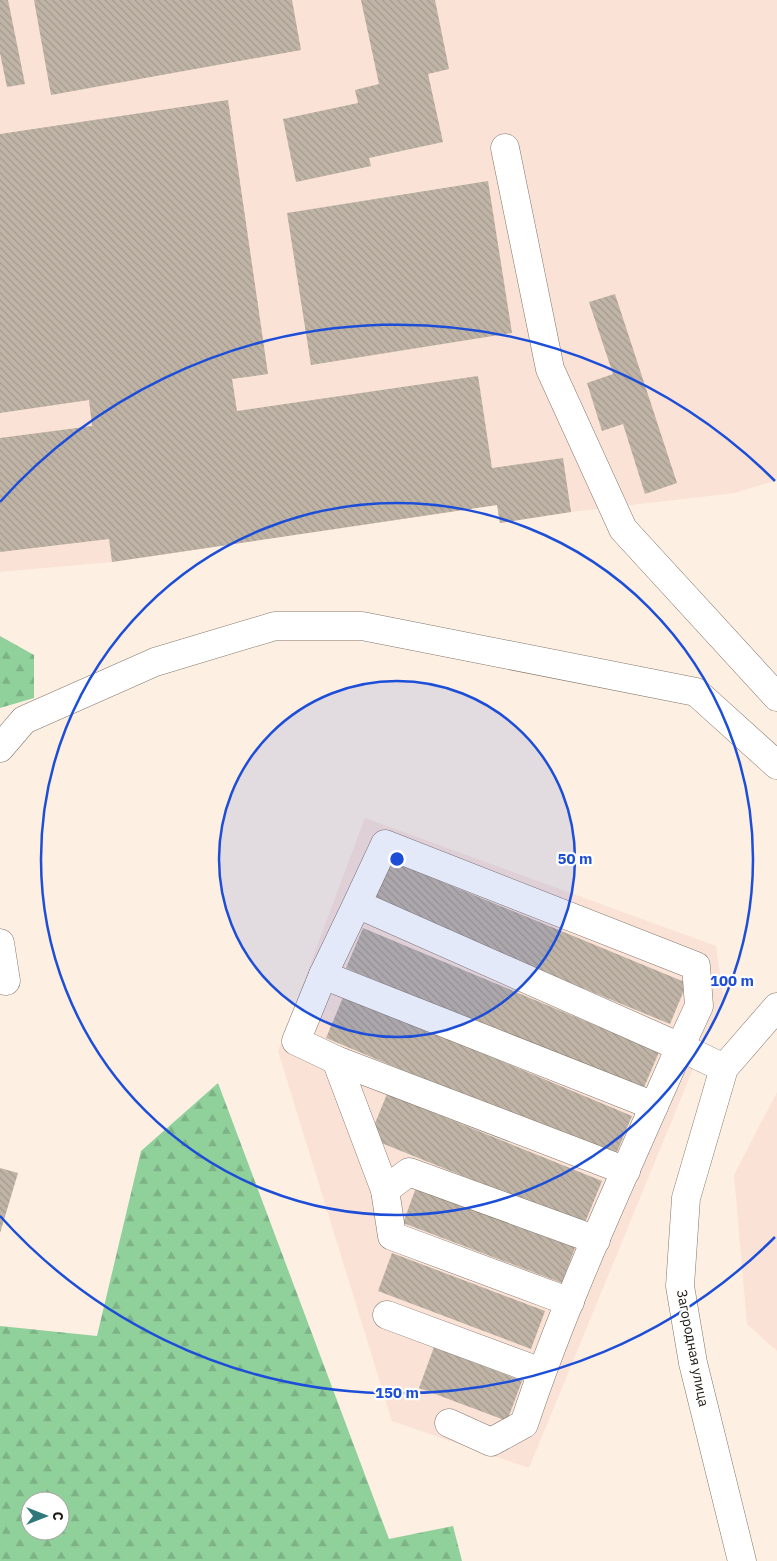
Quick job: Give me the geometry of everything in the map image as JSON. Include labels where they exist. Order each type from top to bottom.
[{"type":"lane","points":[[505,148],[550,369],[623,528],[777,697]]},
{"type":"lane","points":[[0,748],[24,720],[156,662],[275,626],[362,626],[696,692],[777,765]]},
{"type":"lane","points":[[0,771],[24,720]]},
{"type":"lane","points":[[449,1423],[492,1442],[524,1424],[541,1372],[570,1302],[699,1006],[696,966],[384,844],[323,975],[296,1041],[336,1060],[626,1172]]},
{"type":"lane","points":[[357,904],[724,1068]]},
{"type":"lane","points":[[0,943],[6,981]]},
{"type":"lane","points":[[323,975],[654,1106]]},
{"type":"lane","name":"Загородная улица","points":[[742,1561],[693,1362],[680,1286],[686,1198],[724,1068],[777,1006]]},
{"type":"lane","points":[[336,1060],[384,1190],[392,1236],[570,1302]]},
{"type":"lane","points":[[384,1190],[409,1172],[596,1240]]},
{"type":"lane","points":[[387,1315],[541,1372]]},
{"type":"shaded area","points":[[0,0],[777,0],[777,480],[735,493],[571,512],[500,523],[497,505],[112,562],[0,572]]},
{"type":"shaded area","points":[[365,818],[716,946],[723,996],[529,1468],[392,1421],[278,1051]]},
{"type":"shaded area","points":[[777,1092],[777,1351],[747,1324],[734,1175]]},
{"type":"green space","points":[[0,636],[34,655],[34,698],[0,708]]},
{"type":"green space","points":[[218,1083],[389,1539],[453,1526],[462,1561],[0,1561],[0,1326],[97,1336],[141,1151]]},
{"type":"building","points":[[0,0],[8,0],[25,84],[7,87],[0,53]]},
{"type":"building","points":[[34,0],[292,0],[301,50],[51,95]]},
{"type":"building","points":[[361,0],[435,0],[449,69],[428,74],[443,142],[369,158],[371,166],[296,182],[283,119],[358,103],[355,90],[379,84]]},
{"type":"building","points":[[228,100],[268,374],[232,379],[237,411],[478,376],[492,468],[563,458],[571,512],[500,523],[497,505],[112,562],[109,539],[0,552],[0,438],[92,426],[89,400],[0,413],[0,134]]},
{"type":"building","points":[[488,181],[512,333],[311,365],[287,213]]},
{"type":"building","points":[[615,294],[677,483],[645,494],[623,424],[602,431],[587,383],[613,374],[589,302]]},
{"type":"building","points":[[389,860],[687,983],[670,1024],[372,901]]},
{"type":"building","points":[[363,928],[659,1052],[642,1092],[346,968]]},
{"type":"building","points":[[344,995],[632,1116],[614,1159],[326,1038]]},
{"type":"building","points":[[387,1094],[602,1181],[584,1225],[369,1138]]},
{"type":"building","points":[[0,1168],[18,1173],[0,1233]]},
{"type":"building","points":[[417,1185],[576,1245],[562,1283],[403,1223]]},
{"type":"building","points":[[392,1253],[545,1311],[531,1349],[378,1291]]},
{"type":"building","points":[[434,1347],[522,1381],[507,1421],[419,1388]]}]
